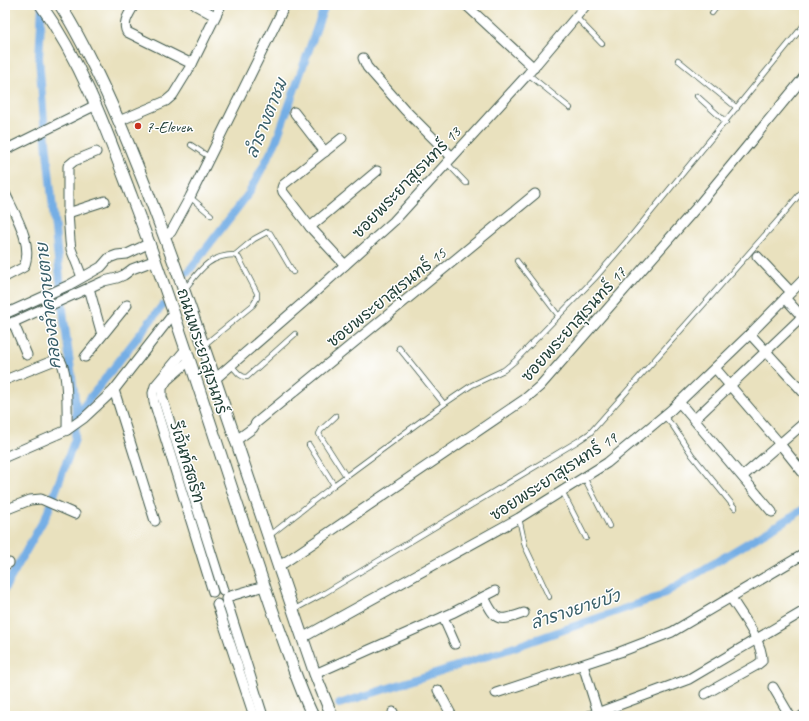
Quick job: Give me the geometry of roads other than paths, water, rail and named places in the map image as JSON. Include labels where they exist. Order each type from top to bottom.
[{"type":"street","name":"ถนนพระยาสุเรนทร์","points":[[41,5],[54,23],[73,58],[96,105],[114,147],[156,260],[263,583],[295,674],[312,716]]},
{"type":"street","points":[[134,5],[125,22],[124,28],[127,32],[192,64]]},
{"type":"street","points":[[195,5],[215,16]]},
{"type":"street","points":[[119,121],[166,101],[174,95],[192,64],[221,5]]},
{"type":"street","points":[[164,235],[171,232],[190,197],[285,5]]},
{"type":"street","points":[[466,5],[531,71]]},
{"type":"street","name":"ซอยพระยาสุเรนทร์ 13","points":[[214,380],[394,221],[531,71],[586,5]]},
{"type":"street","name":"ถนนพระยาสุเรนทร์","points":[[62,9],[90,59],[138,164],[184,290],[302,638],[332,716]]},
{"type":"street","points":[[363,58],[367,67],[450,160]]},
{"type":"street","name":"ซอยพระยาสุเรนทร์ 17","points":[[278,567],[525,399],[540,386],[697,207],[804,78]]},
{"type":"street","points":[[5,150],[96,105]]},
{"type":"street","points":[[294,112],[325,152]]},
{"type":"street","points":[[342,138],[283,185],[282,188],[283,192],[310,227],[345,265]]},
{"type":"street","points":[[82,277],[71,249],[68,214],[68,166],[74,161],[96,152]]},
{"type":"street","points":[[310,227],[377,171]]},
{"type":"street","points":[[5,193],[26,241],[28,254],[28,259],[24,267],[5,277]]},
{"type":"street","name":"ซอยพระยาสุเรนทร์ 15","points":[[234,438],[249,424],[256,423],[535,194]]},
{"type":"street","points":[[68,214],[105,201]]},
{"type":"street","points":[[5,314],[69,285],[101,267],[109,258],[127,254],[150,243]]},
{"type":"street","points":[[127,254],[132,269]]},
{"type":"street","points":[[695,419],[803,318],[788,295],[757,256]]},
{"type":"street","points":[[27,355],[9,324],[104,281],[120,277],[132,269],[156,260]]},
{"type":"street","name":"ซอยพระยาสุเรนทร์ 19","points":[[302,638],[519,518],[607,463],[679,402],[750,334],[804,279]]},
{"type":"street","points":[[89,288],[102,335]]},
{"type":"street","points":[[85,357],[127,305]]},
{"type":"street","points":[[5,457],[69,428],[84,418],[114,390],[174,313]]},
{"type":"street","points":[[750,334],[804,393]]},
{"type":"street","name":"รีเจ้นท์สตรีท","points":[[188,354],[154,386],[153,397],[213,592],[212,599],[217,604],[254,716]]},
{"type":"street","name":"รีเจ้นท์สตรีท","points":[[188,354],[162,388],[162,397],[263,716]]},
{"type":"street","points":[[5,380],[55,360],[62,362],[64,367],[69,428]]},
{"type":"street","points":[[715,368],[731,385],[804,474]]},
{"type":"street","points":[[114,390],[155,521]]},
{"type":"street","points":[[679,402],[695,419],[772,512]]},
{"type":"street","points":[[743,476],[804,423]]},
{"type":"street","points":[[226,473],[244,467]]},
{"type":"street","points":[[5,510],[30,500],[41,499],[60,506],[75,514]]},
{"type":"street","points":[[496,693],[583,665],[672,632],[804,554]]},
{"type":"street","points":[[225,595],[263,583]]},
{"type":"street","points":[[213,592],[218,589],[225,595]]},
{"type":"street","points":[[315,674],[443,618],[496,591]]},
{"type":"street","points":[[217,604],[224,603],[225,595]]},
{"type":"street","points":[[484,597],[490,609],[500,619],[506,620],[524,613]]},
{"type":"street","points":[[705,694],[762,661],[762,655],[756,639],[731,598]]},
{"type":"street","points":[[589,716],[599,715],[689,679],[804,611]]},
{"type":"street","points":[[443,618],[455,644]]},
{"type":"street","points":[[583,665],[599,715]]},
{"type":"street","points":[[773,687],[790,716]]},
{"type":"street","points":[[438,690],[452,716]]},
{"type":"lane","points":[[712,13],[718,5]]},
{"type":"lane","points":[[576,17],[602,44]]},
{"type":"lane","points":[[268,537],[334,485],[444,404],[472,385],[504,370],[515,361],[595,278],[633,234],[804,25]]},
{"type":"lane","points":[[678,60],[737,108]]},
{"type":"lane","points":[[531,71],[570,108]]},
{"type":"lane","points":[[697,96],[726,122]]},
{"type":"lane","points":[[191,145],[209,157]]},
{"type":"lane","points":[[450,160],[466,183]]},
{"type":"lane","points":[[293,610],[323,594],[590,433],[804,189]]},
{"type":"lane","points":[[190,197],[212,215]]},
{"type":"lane","points":[[184,290],[204,264],[221,257],[235,255],[254,239],[267,232],[270,233],[293,272]]},
{"type":"lane","points":[[203,346],[253,305],[257,298],[255,288],[239,258],[235,255]]},
{"type":"lane","points":[[517,261],[558,315]]},
{"type":"lane","points":[[231,365],[240,375],[247,377],[295,334]]},
{"type":"lane","points":[[399,348],[444,404]]},
{"type":"lane","points":[[336,416],[318,434],[346,476]]},
{"type":"lane","points":[[664,416],[673,426],[692,455],[735,508]]},
{"type":"lane","points":[[310,445],[334,485]]},
{"type":"lane","points":[[584,477],[610,526]]},
{"type":"lane","points":[[562,491],[586,538]]},
{"type":"lane","points":[[519,518],[525,546],[549,596]]},
{"type":"waterway","name":"คลองลำควายตาย","points":[[5,588],[47,514],[75,439],[75,399],[64,319],[39,58],[42,5]]},
{"type":"waterway","name":"ลำรางตาชม","points":[[188,272],[249,193],[275,144],[325,5]]},
{"type":"waterway","name":"ลำรางตาชม","points":[[76,416],[162,306]]},
{"type":"waterway","name":"ลำรางยายบัว","points":[[339,704],[503,651],[658,597],[804,509]]},
{"type":"place","name":"7-Eleven","points":[[138,126]]}]
